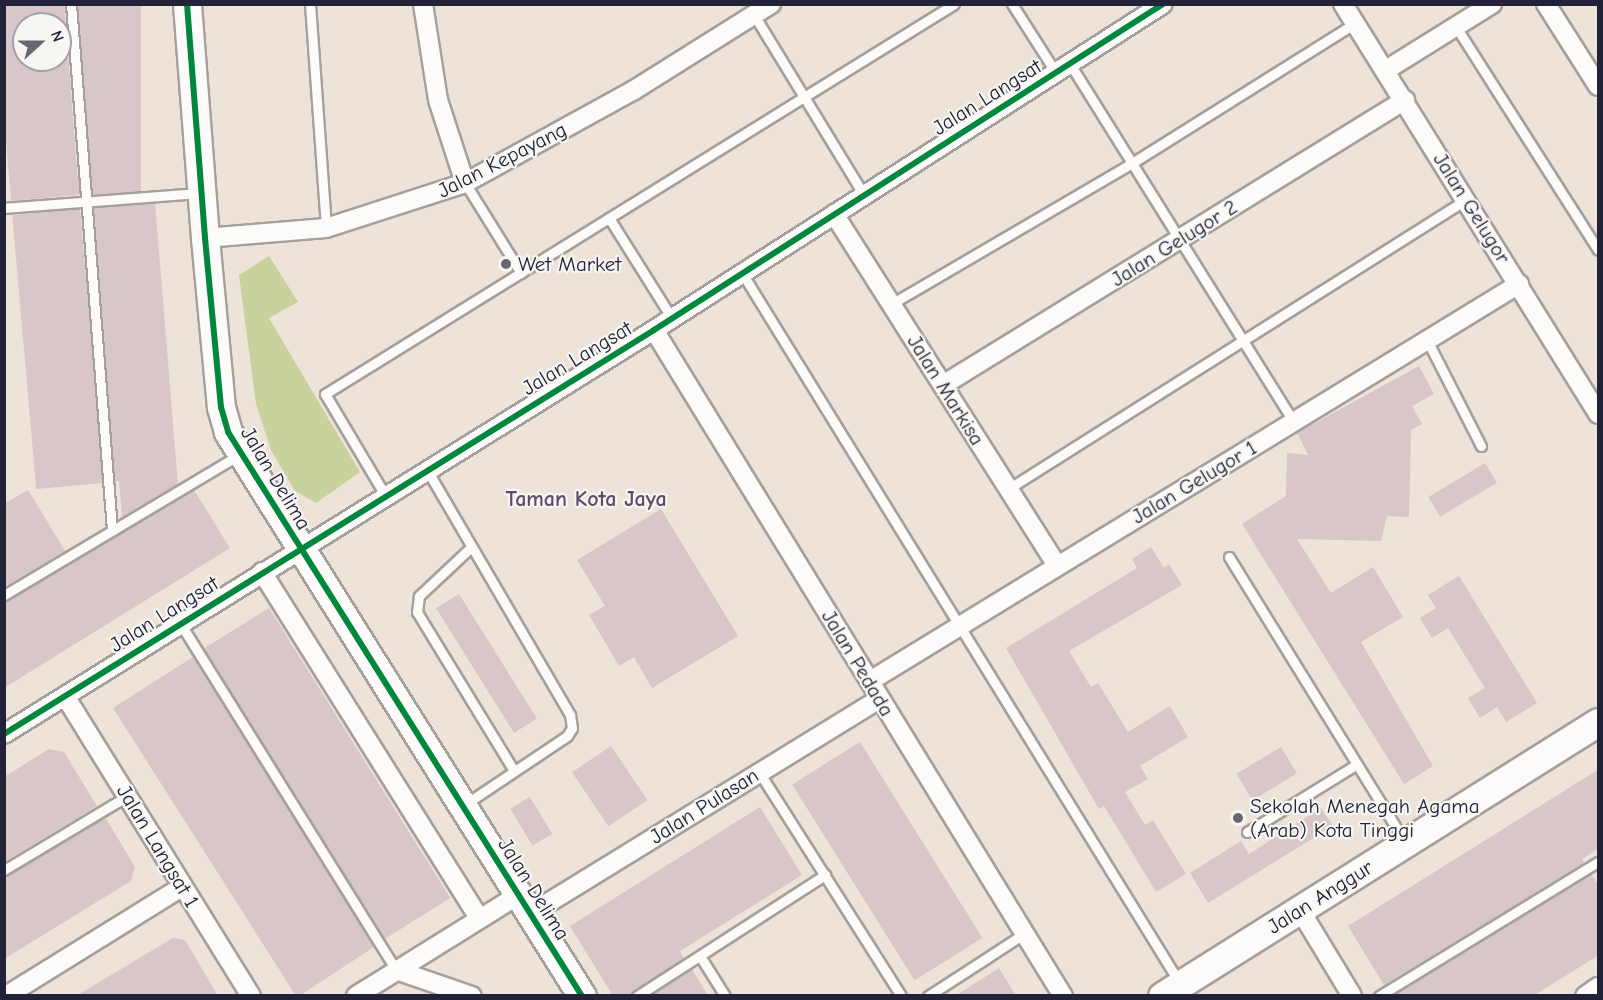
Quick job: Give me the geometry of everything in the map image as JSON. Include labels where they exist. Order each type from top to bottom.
[{"type":"street","name":"Jalan Delima","points":[[187,4],[201,193],[221,407],[240,454],[582,996]]},
{"type":"street","points":[[423,4],[438,100],[465,183]]},
{"type":"street","name":"Jalan Kepayang","points":[[205,238],[326,228],[465,183],[634,90],[771,4]]},
{"type":"street","name":"Jalan Langsat","points":[[4,734],[426,469],[654,330],[1163,4]]},
{"type":"street","name":"Jalan Gelugor","points":[[1343,4],[1467,199],[1599,414]]},
{"type":"street","points":[[1386,70],[1492,4]]},
{"type":"street","points":[[1546,4],[1599,86]]},
{"type":"street","name":"Jalan Gelugor 2","points":[[943,386],[1405,100]]},
{"type":"street","name":"Jalan Markisa","points":[[834,214],[1057,566]]},
{"type":"street","name":"Jalan Gelugor 1","points":[[870,681],[1519,284]]},
{"type":"street","name":"Jalan Pedada","points":[[654,330],[1063,996]]},
{"type":"street","points":[[262,572],[479,918]]},
{"type":"street","name":"Jalan Langsat 1","points":[[65,696],[251,996]]},
{"type":"street","name":"Jalan Pulasan","points":[[356,996],[479,918],[524,904],[759,772],[880,699]]},
{"type":"street","name":"Jalan Anggur","points":[[1171,990],[1599,722]]},
{"type":"street","points":[[18,993],[182,887]]},
{"type":"street","points":[[1300,910],[1352,996]]},
{"type":"street","points":[[396,970],[472,996]]},
{"type":"street","points":[[1585,996],[1599,987]]},
{"type":"lane","points":[[71,4],[112,530]]},
{"type":"lane","points":[[310,4],[326,228]]},
{"type":"lane","points":[[385,495],[325,394],[806,98],[954,4]]},
{"type":"lane","points":[[1012,4],[1063,68],[1132,163],[1294,422]]},
{"type":"lane","points":[[754,15],[864,195]]},
{"type":"lane","points":[[891,304],[1132,163],[1355,23]]},
{"type":"lane","points":[[1456,27],[1599,250]]},
{"type":"lane","points":[[465,183],[521,273]]},
{"type":"lane","points":[[4,208],[201,193]]},
{"type":"lane","points":[[1008,489],[1467,199]]},
{"type":"lane","points":[[609,218],[671,317]]},
{"type":"lane","points":[[742,273],[963,626],[1171,990]]},
{"type":"lane","points":[[1427,340],[1481,446]]},
{"type":"lane","points":[[4,595],[240,454]]},
{"type":"lane","points":[[426,469],[469,549],[570,715],[572,728],[567,736],[462,807]]},
{"type":"lane","points":[[469,549],[419,596],[417,612],[514,771]]},
{"type":"lane","points":[[1228,557],[1406,843]]},
{"type":"lane","points":[[180,623],[396,970]]},
{"type":"lane","points":[[1247,832],[1357,764]]},
{"type":"lane","points":[[759,772],[901,996]]},
{"type":"lane","points":[[4,870],[127,796]]},
{"type":"lane","points":[[1379,996],[1599,862]]},
{"type":"lane","points":[[637,996],[825,875]]},
{"type":"lane","points":[[928,996],[1025,933]]},
{"type":"lane","points":[[700,956],[725,996]]},
{"type":"green space","points":[[269,256],[298,302],[269,318],[360,472],[316,503],[295,491],[271,450],[256,404],[239,275]]},
{"type":"building","points":[[4,4],[64,4],[65,12],[12,12],[12,72],[69,72],[79,195],[11,201],[4,115]]},
{"type":"building","points":[[78,4],[141,4],[141,195],[78,195]]},
{"type":"building","points":[[155,203],[178,484],[122,517],[119,481],[115,482],[94,208]]},
{"type":"building","points":[[80,209],[104,483],[36,489],[12,215]]},
{"type":"building","points":[[1419,366],[1434,394],[1412,406],[1422,424],[1411,430],[1409,517],[1387,516],[1381,541],[1297,539],[1331,593],[1373,567],[1403,617],[1361,642],[1433,766],[1404,784],[1242,524],[1286,496],[1287,453],[1308,455],[1297,433]]},
{"type":"building","points":[[1485,463],[1497,483],[1440,517],[1428,497]]},
{"type":"building","points":[[28,490],[65,551],[4,587],[4,504]]},
{"type":"building","points":[[194,490],[230,548],[4,688],[4,602]]},
{"type":"building","points":[[661,509],[738,636],[652,688],[634,657],[619,666],[589,615],[605,606],[577,560]]},
{"type":"building","points":[[1151,547],[1164,568],[1169,564],[1182,585],[1069,651],[1091,687],[1098,683],[1128,732],[1170,706],[1188,737],[1140,766],[1148,779],[1125,792],[1145,825],[1153,820],[1186,874],[1156,892],[1104,806],[1099,809],[1006,648],[1137,568],[1132,559]]},
{"type":"building","points":[[1459,576],[1537,703],[1506,722],[1497,707],[1480,718],[1468,698],[1485,688],[1448,628],[1432,638],[1420,618],[1436,608],[1428,595]]},
{"type":"building","points":[[459,594],[537,719],[514,733],[436,608]]},
{"type":"building","points":[[269,608],[450,898],[385,939],[204,649]]},
{"type":"building","points":[[193,657],[374,947],[299,996],[296,996],[113,708]]},
{"type":"building","points":[[860,742],[982,938],[915,980],[792,784]]},
{"type":"building","points":[[611,746],[647,800],[608,826],[572,772]]},
{"type":"building","points":[[1281,747],[1297,774],[1252,800],[1236,774]]},
{"type":"building","points":[[49,749],[64,752],[97,806],[4,862],[4,777]]},
{"type":"building","points":[[1599,769],[1599,848],[1582,859],[1584,863],[1384,985],[1348,926]]},
{"type":"building","points":[[530,797],[552,834],[532,846],[510,809]]},
{"type":"building","points":[[760,807],[802,875],[680,951],[684,958],[630,996],[613,996],[570,926]]},
{"type":"building","points":[[1321,808],[1333,826],[1208,903],[1190,873],[1241,841],[1249,854]]},
{"type":"building","points":[[105,817],[135,867],[131,881],[4,959],[4,877]]},
{"type":"building","points":[[1591,874],[1599,886],[1599,955],[1533,996],[1393,996]]},
{"type":"building","points":[[173,938],[185,940],[218,996],[76,996]]},
{"type":"building","points":[[999,968],[1016,996],[955,996]]},
{"type":"building","points":[[692,969],[708,996],[650,996]]},
{"type":"cycle path","points":[[187,4],[221,407],[228,432],[582,996]]},
{"type":"cycle path","points":[[4,734],[654,330],[1163,4]]},
{"type":"place","name":"Wet Market","points":[[506,264]]},
{"type":"place","name":"Sekolah Menegah Agama (Arab) Kota Tinggi","points":[[1238,818]]},
{"type":"district","name":"Taman Kota Jaya","points":[[586,500]]}]
